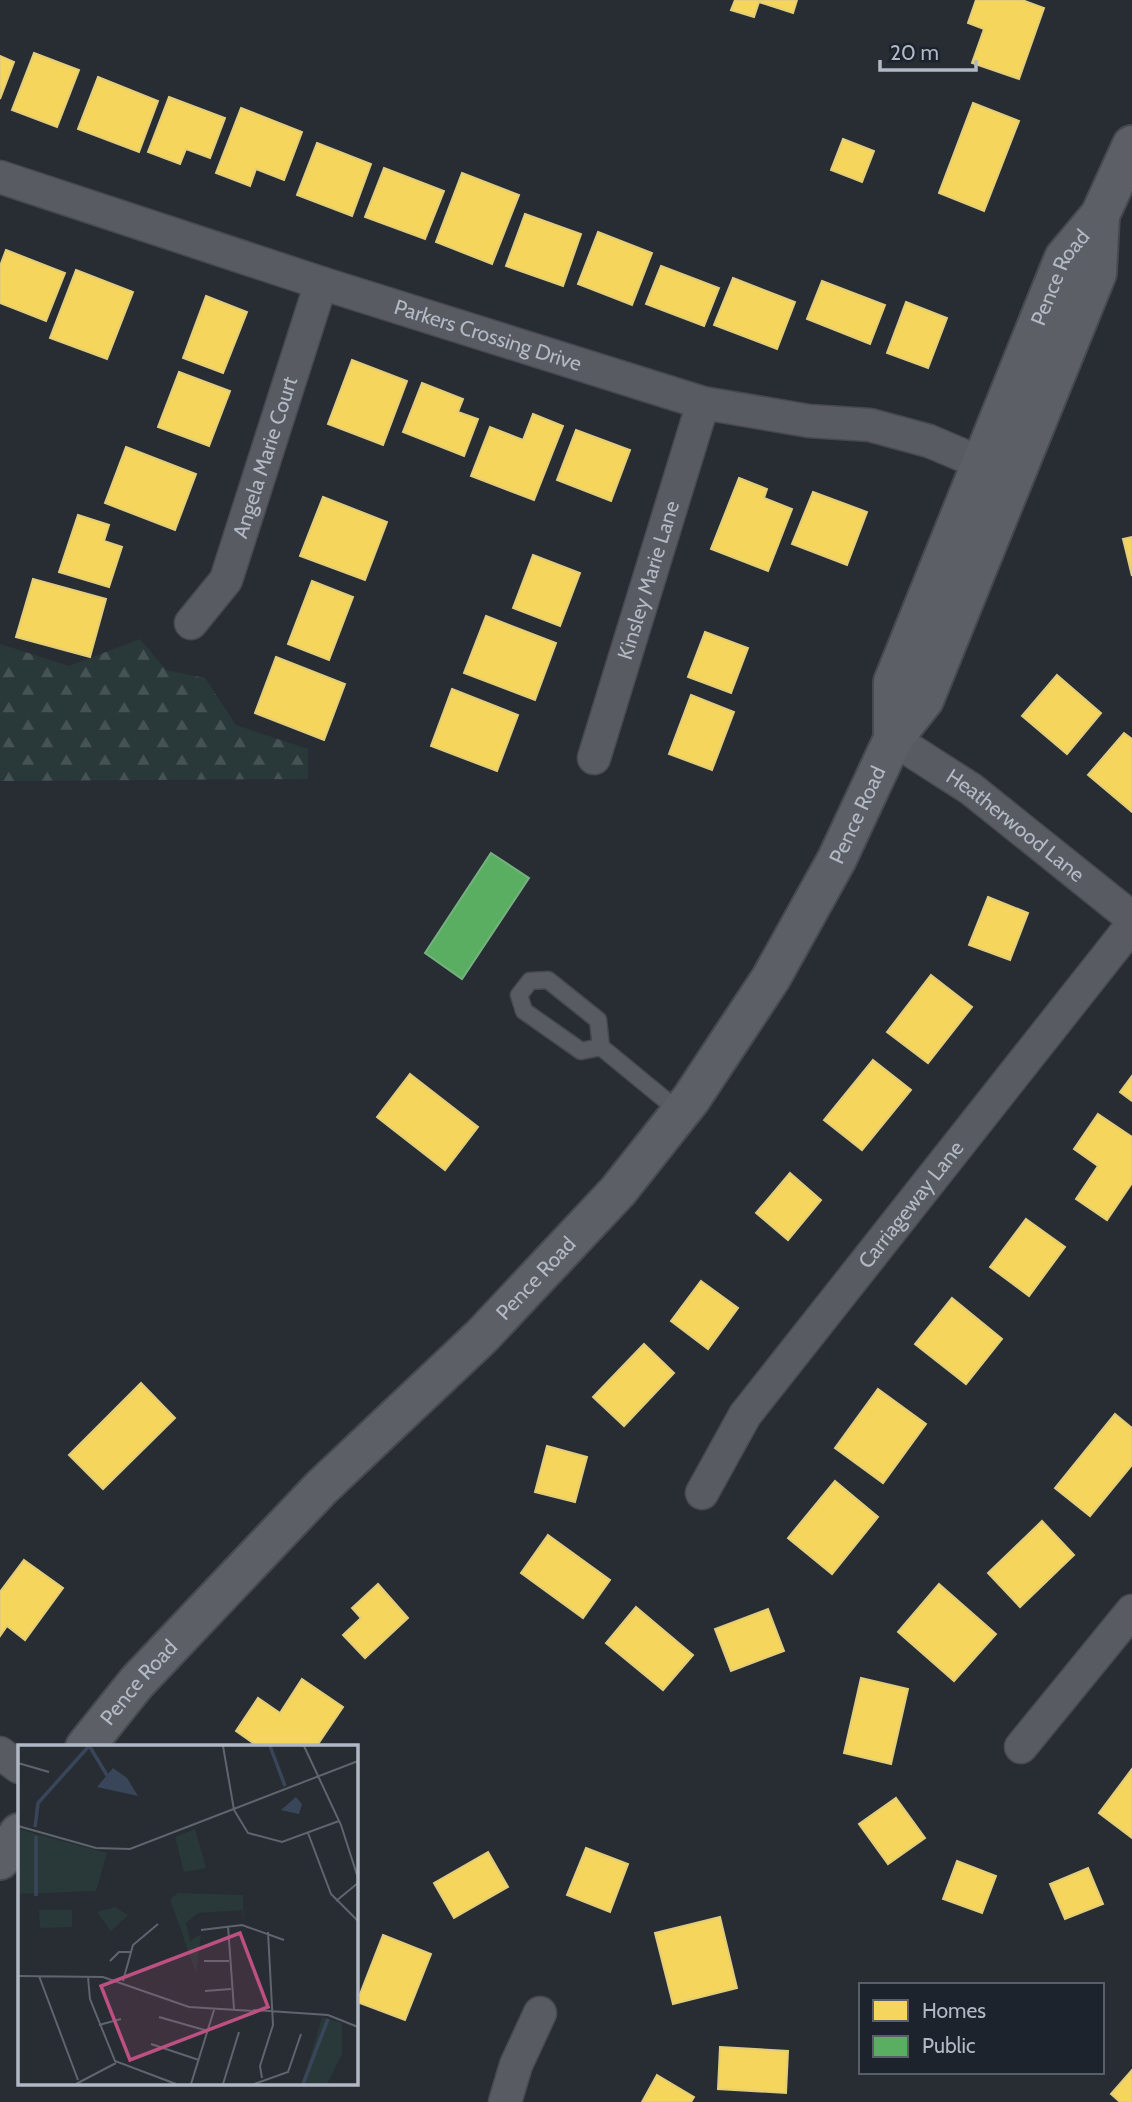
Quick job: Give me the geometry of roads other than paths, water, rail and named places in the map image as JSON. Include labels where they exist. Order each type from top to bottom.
[{"type":"street","name":"Pence Road","points":[[893,739],[893,682],[981,463],[1064,258],[1100,215],[1132,145]]},
{"type":"street","name":"Parkers Crossing Drive","points":[[0,177],[321,283],[703,402],[809,421],[870,425],[929,441],[981,463]]},
{"type":"street","name":"Pence Road","points":[[87,1745],[137,1682],[321,1488],[482,1336],[561,1255],[618,1191],[728,1046],[771,978],[837,859],[893,739],[924,700],[1097,273],[1100,215]]},
{"type":"street","name":"Angela Marie Court","points":[[191,623],[226,580],[321,283]]},
{"type":"street","name":"Kinsley Marie Lane","points":[[594,758],[703,402]]},
{"type":"street","name":"Heatherwood Lane","points":[[893,739],[971,789],[1132,918]]},
{"type":"street","name":"Carriageway Lane","points":[[702,1493],[745,1415],[1132,925]]},
{"type":"street","points":[[1021,1747],[1132,1611]]},
{"type":"street","points":[[0,1753],[18,1766]]},
{"type":"street","points":[[0,1860],[18,1834]]},
{"type":"street","points":[[505,2102],[516,2066],[540,2013]]},
{"type":"lane","points":[[601,1047],[581,1051],[524,1011],[519,995],[530,981],[548,981],[598,1020],[601,1047],[680,1112]]}]
